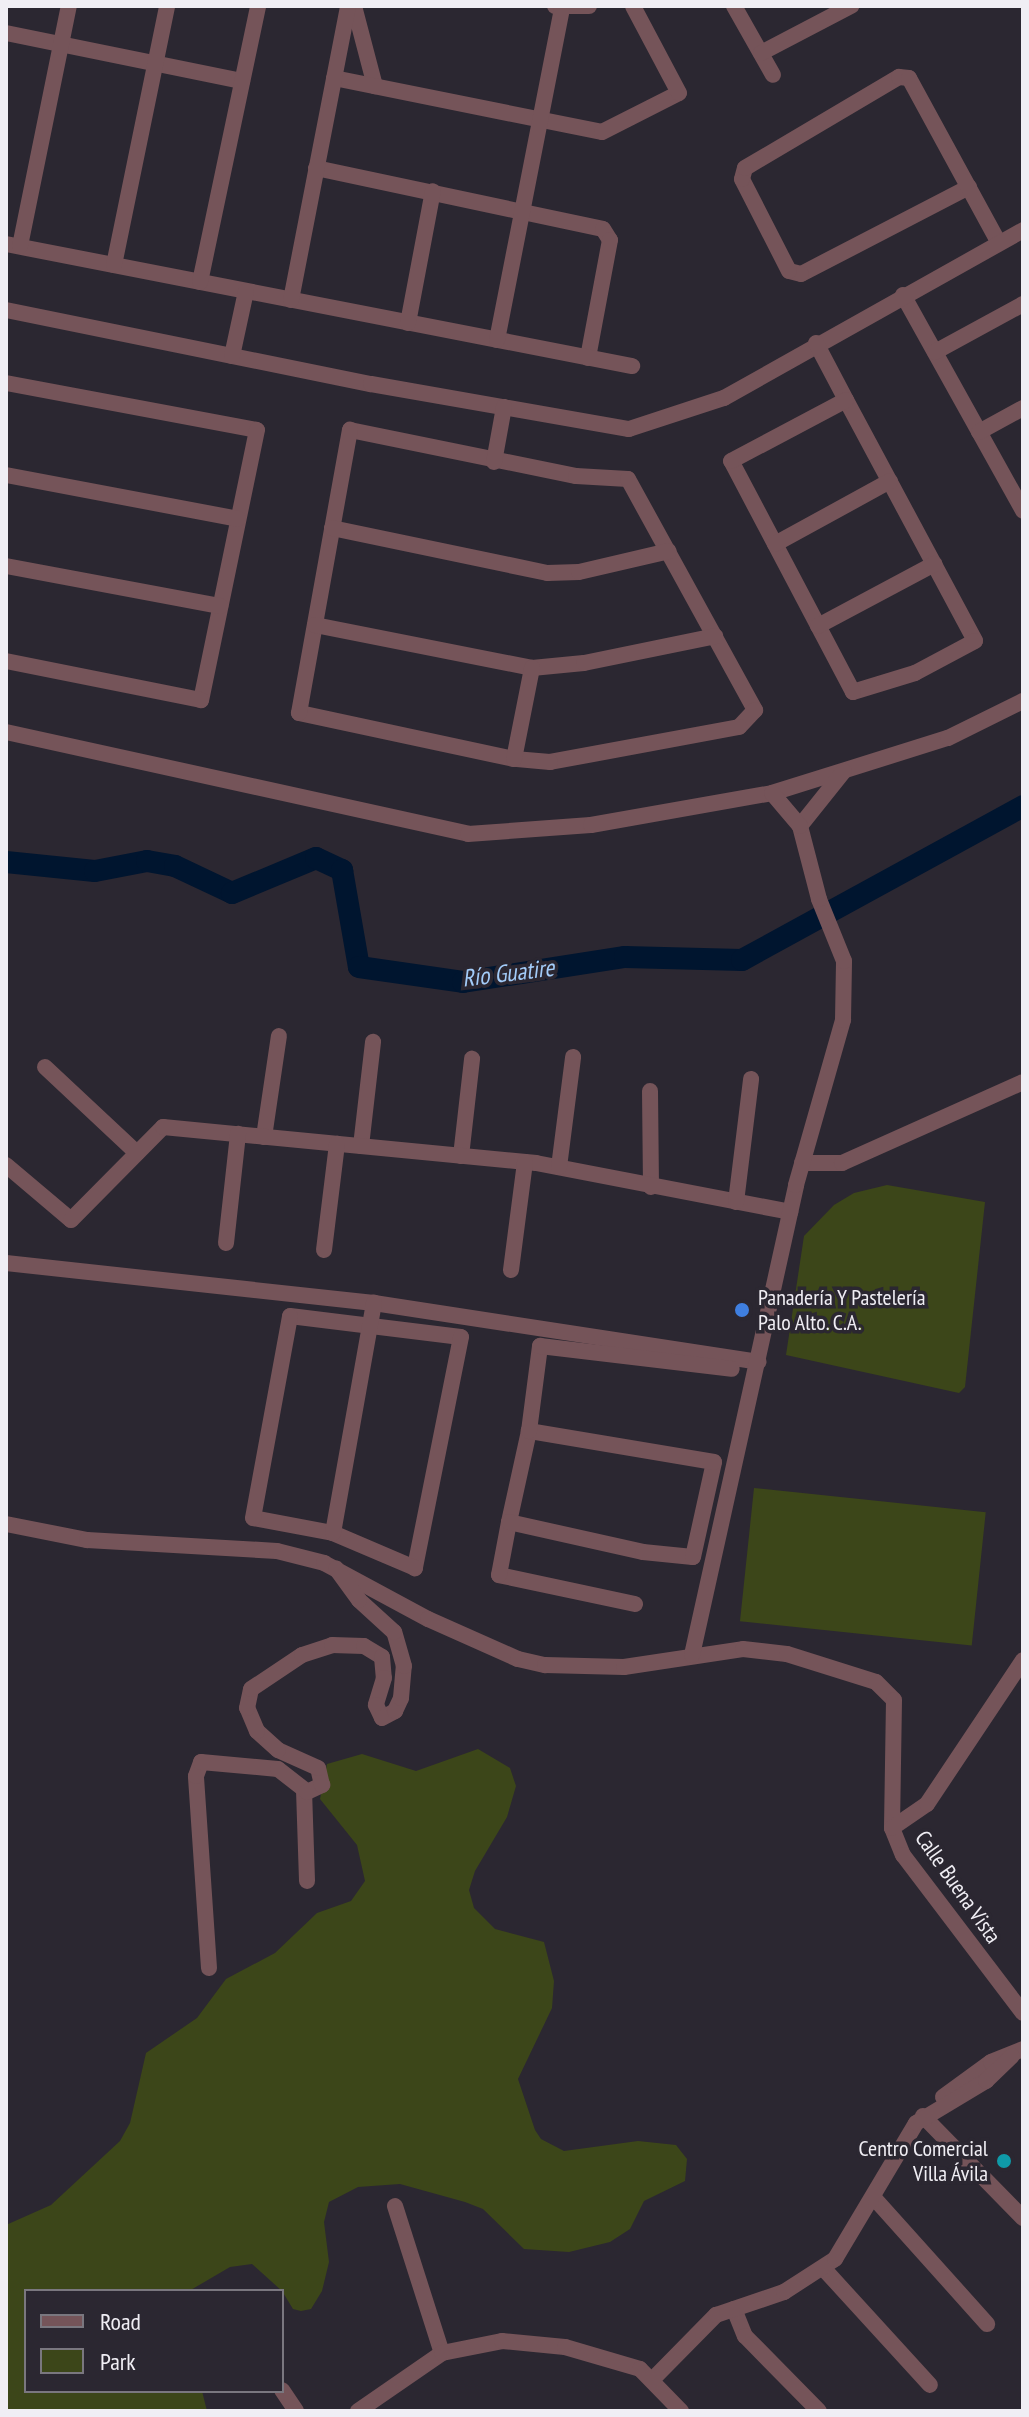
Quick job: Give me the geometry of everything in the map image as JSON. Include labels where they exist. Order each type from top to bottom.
[{"type":"street","points":[[69,6],[13,245],[632,366]]},
{"type":"street","points":[[114,265],[167,6]]},
{"type":"street","points":[[200,282],[258,6]]},
{"type":"street","points":[[291,300],[348,6]]},
{"type":"street","points":[[354,6],[375,86]]},
{"type":"street","points":[[497,340],[540,120],[558,7],[589,6]]},
{"type":"street","points":[[334,78],[602,132],[679,93],[633,6]]},
{"type":"street","points":[[734,6],[773,75]]},
{"type":"street","points":[[761,53],[851,6]]},
{"type":"street","points":[[6,33],[242,81]]},
{"type":"street","points":[[969,187],[801,274],[789,271],[742,179],[745,168],[899,77],[909,78],[969,187],[999,243]]},
{"type":"street","points":[[316,168],[522,209],[603,229],[610,240],[588,358]]},
{"type":"street","points":[[408,323],[433,191]]},
{"type":"street","points":[[6,310],[232,356],[629,429],[724,398],[816,343],[1023,230]]},
{"type":"street","points":[[232,356],[246,291]]},
{"type":"street","points":[[903,295],[1023,509]]},
{"type":"street","points":[[935,352],[1023,304]]},
{"type":"street","points":[[816,343],[975,641],[939,660],[853,692],[731,461],[846,400]]},
{"type":"street","points":[[6,383],[257,430],[201,700],[6,661]]},
{"type":"street","points":[[494,462],[504,407]]},
{"type":"street","points":[[979,432],[1023,408]]},
{"type":"street","points":[[350,430],[494,462],[576,476],[628,479],[755,710],[739,727],[550,762],[514,759],[299,713],[332,528],[350,430]]},
{"type":"street","points":[[6,475],[238,519]]},
{"type":"street","points":[[775,544],[890,481]]},
{"type":"street","points":[[332,528],[547,573],[579,572],[669,551]]},
{"type":"street","points":[[818,626],[934,564]]},
{"type":"street","points":[[6,566],[220,606]]},
{"type":"street","points":[[315,625],[532,668],[584,663],[715,636]]},
{"type":"street","points":[[514,759],[532,668]]},
{"type":"street","points":[[6,732],[468,834],[591,825],[772,793],[948,738],[1023,701]]},
{"type":"street","points":[[800,826],[844,770]]},
{"type":"street","points":[[692,1655],[790,1212],[843,1020],[844,961],[819,899],[800,826],[772,793]]},
{"type":"street","points":[[264,1137],[279,1036]]},
{"type":"street","points":[[361,1146],[373,1042]]},
{"type":"street","points":[[559,1167],[573,1057]]},
{"type":"street","points":[[461,1156],[472,1059]]},
{"type":"street","points":[[45,1067],[137,1153]]},
{"type":"street","points":[[736,1202],[751,1079]]},
{"type":"street","points":[[802,1163],[842,1163],[1023,1082]]},
{"type":"street","points":[[650,1091],[651,1187]]},
{"type":"street","points":[[6,1165],[71,1220],[163,1127],[525,1162],[790,1212]]},
{"type":"street","points":[[226,1243],[238,1134]]},
{"type":"street","points":[[324,1250],[337,1144]]},
{"type":"street","points":[[511,1270],[525,1162]]},
{"type":"street","points":[[6,1263],[374,1303],[758,1362]]},
{"type":"street","points":[[333,1533],[374,1303]]},
{"type":"street","points":[[290,1316],[461,1337],[415,1568],[333,1533],[253,1518],[290,1316]]},
{"type":"street","points":[[635,1604],[499,1575],[529,1431],[540,1346],[732,1369]]},
{"type":"street","points":[[529,1431],[735,1466]]},
{"type":"street","points":[[509,1522],[643,1552],[693,1557],[714,1462]]},
{"type":"street","name":"Calle Buena Vista","points":[[6,1524],[87,1540],[277,1551],[336,1568],[518,1659],[624,1667],[743,1649],[787,1654],[876,1682],[894,1700],[892,1828],[903,1855],[1023,2013]]},
{"type":"street","points":[[304,1790],[322,1785],[322,1772],[278,1750],[257,1731],[247,1708],[256,1683],[286,1662],[332,1645],[364,1646],[382,1657],[384,1678],[376,1705],[382,1718],[395,1711],[405,1682],[402,1647],[394,1632],[359,1600],[336,1568]]},
{"type":"street","points":[[892,1828],[927,1804],[1023,1660]]},
{"type":"street","points":[[209,1968],[197,1768],[204,1759],[278,1769],[304,1790],[307,1881]]},
{"type":"street","points":[[653,2379],[710,2320],[784,2292],[824,2269],[844,2250],[930,2111],[991,2062],[1017,2052]]},
{"type":"street","points":[[930,2111],[1023,2218]]},
{"type":"street","points":[[875,2199],[987,2324]]},
{"type":"street","points":[[395,2206],[442,2353]]},
{"type":"street","points":[[824,2269],[930,2385]]},
{"type":"street","points":[[734,2309],[745,2336],[819,2411]]},
{"type":"street","points":[[358,2411],[442,2353],[489,2341],[545,2344],[640,2369],[681,2411]]},
{"type":"street","points":[[284,2393],[296,2411]]},
{"type":"green space","points":[[887,1185],[985,1202],[965,1387],[959,1393],[786,1355],[804,1236],[834,1205],[854,1193]]},
{"type":"green space","points":[[754,1488],[986,1512],[972,1646],[740,1621]]},
{"type":"green space","points":[[478,1749],[510,1768],[516,1786],[507,1817],[475,1871],[469,1890],[474,1908],[495,1929],[544,1942],[554,1981],[552,2008],[518,2079],[535,2130],[541,2139],[564,2151],[638,2141],[676,2145],[687,2159],[685,2181],[644,2201],[630,2229],[610,2242],[569,2252],[524,2249],[483,2209],[465,2202],[400,2184],[358,2187],[329,2202],[324,2222],[329,2262],[322,2291],[311,2309],[301,2311],[293,2309],[284,2289],[280,2289],[252,2264],[230,2267],[192,2289],[24,2289],[24,2393],[202,2393],[207,2411],[6,2411],[6,2225],[51,2205],[120,2141],[130,2123],[146,2053],[197,2018],[226,1979],[275,1953],[317,1913],[351,1901],[365,1881],[357,1845],[320,1799],[327,1764],[362,1754],[416,1771]]},
{"type":"waterway","name":"Río Guatire","points":[[6,862],[95,871],[147,861],[175,866],[232,893],[316,858],[342,870],[359,967],[463,982],[625,957],[742,960],[1023,806]]},
{"type":"place","name":"Panadería Y Pastelería Palo Alto. C.A.","points":[[742,1310]]},
{"type":"place","name":"Centro Comercial Villa Ávila","points":[[1004,2161]]}]
